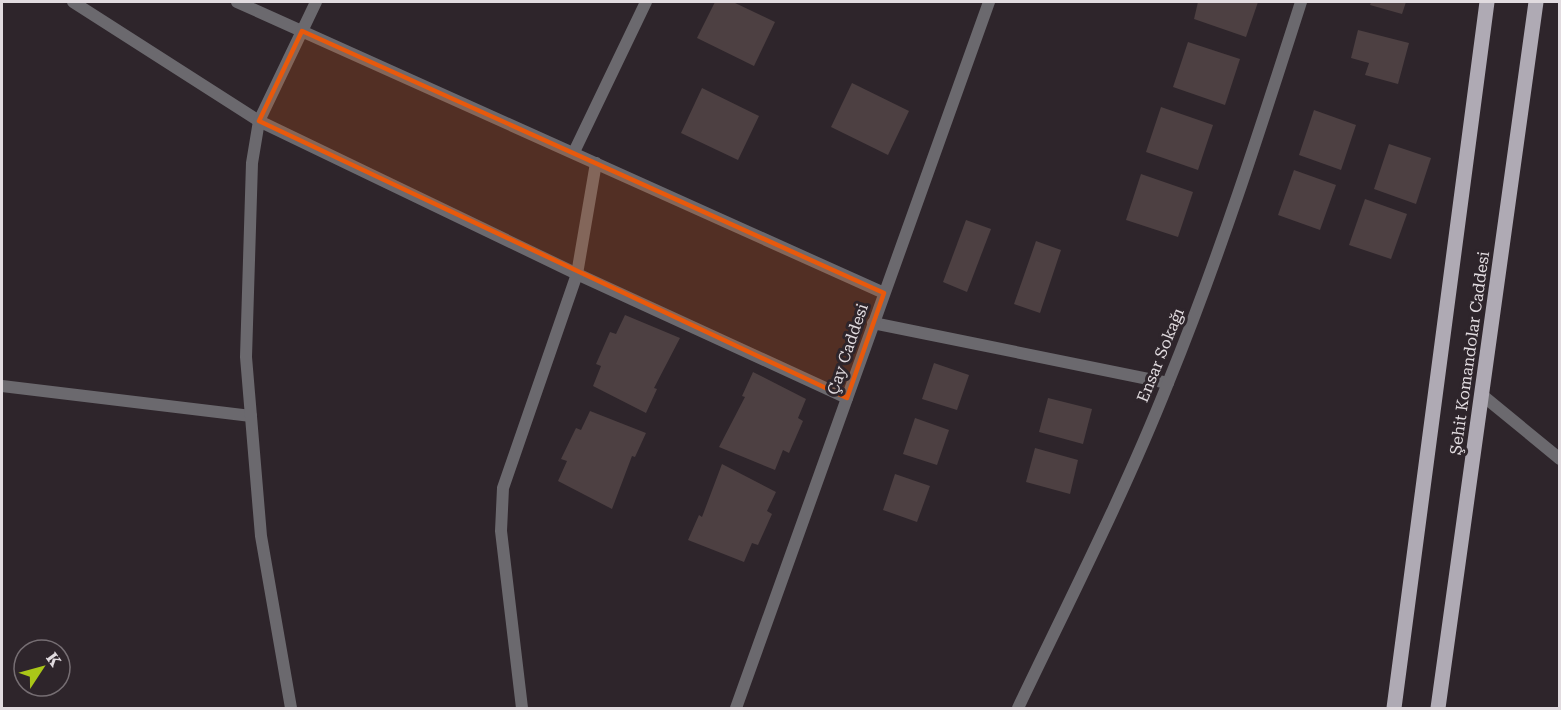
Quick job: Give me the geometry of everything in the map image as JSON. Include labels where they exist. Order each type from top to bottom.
[{"type":"main road","name":"Şehit Komandolar Caddesi","points":[[1394,708],[1487,2]]},
{"type":"main road","name":"Şehit Komandolar Caddesi","points":[[1438,708],[1536,2]]},
{"type":"street","points":[[73,2],[259,121],[577,274],[847,398]]},
{"type":"street","points":[[237,2],[884,293]]},
{"type":"street","points":[[291,708],[261,536],[246,357],[252,163],[259,121],[316,2]]},
{"type":"street","points":[[574,152],[646,2]]},
{"type":"street","name":"Çay Caddesi","points":[[736,708],[989,2]]},
{"type":"street","name":"Ensar Sokağı","points":[[1018,708],[1114,506],[1168,383],[1241,190],[1301,2]]},
{"type":"street","points":[[522,708],[501,531],[503,488],[577,274],[596,164]]},
{"type":"street","points":[[873,323],[1168,383]]},
{"type":"street","points":[[2,386],[251,416]]},
{"type":"street","points":[[1482,395],[1560,459]]},
{"type":"highlighted area","points":[[302,31],[884,293],[847,398],[259,121]]},
{"type":"building","points":[[715,2],[733,2],[775,22],[754,66],[697,38]]},
{"type":"building","points":[[1198,2],[1258,2],[1246,37],[1194,19]]},
{"type":"building","points":[[1371,2],[1406,2],[1402,14],[1370,5]]},
{"type":"building","points":[[1358,30],[1409,43],[1398,84],[1365,75],[1369,63],[1351,58]]},
{"type":"building","points":[[1188,42],[1240,59],[1225,105],[1173,87]]},
{"type":"building","points":[[852,83],[909,111],[888,155],[831,127]]},
{"type":"building","points":[[702,88],[759,116],[738,160],[681,133]]},
{"type":"building","points":[[1161,107],[1213,125],[1198,170],[1146,152]]},
{"type":"building","points":[[1314,110],[1356,125],[1341,170],[1299,155]]},
{"type":"building","points":[[1389,144],[1431,158],[1416,204],[1374,189]]},
{"type":"building","points":[[1294,170],[1336,185],[1320,230],[1278,215]]},
{"type":"building","points":[[1141,174],[1193,192],[1178,237],[1126,220]]},
{"type":"building","points":[[1365,199],[1407,214],[1391,259],[1349,245]]},
{"type":"building","points":[[966,220],[991,229],[967,292],[943,282]]},
{"type":"building","points":[[1036,241],[1061,250],[1040,313],[1014,304]]},
{"type":"building","points":[[625,315],[680,338],[654,388],[657,389],[646,413],[593,386],[601,366],[596,364],[610,332],[616,334]]},
{"type":"building","points":[[934,363],[969,375],[957,410],[922,399]]},
{"type":"building","points":[[753,372],[806,399],[798,418],[803,421],[789,453],[783,450],[775,470],[719,447],[745,397],[742,396]]},
{"type":"building","points":[[1048,398],[1092,409],[1083,444],[1039,432]]},
{"type":"building","points":[[590,411],[646,433],[635,457],[632,456],[612,509],[558,481],[567,461],[561,459],[576,428],[581,430]]},
{"type":"building","points":[[915,418],[949,430],[937,465],[903,454]]},
{"type":"building","points":[[1035,448],[1078,460],[1070,494],[1026,482]]},
{"type":"building","points":[[722,464],[776,492],[767,511],[772,514],[758,545],[752,543],[744,562],[688,540],[699,515],[702,517]]},
{"type":"building","points":[[895,474],[930,486],[917,522],[883,510]]}]
